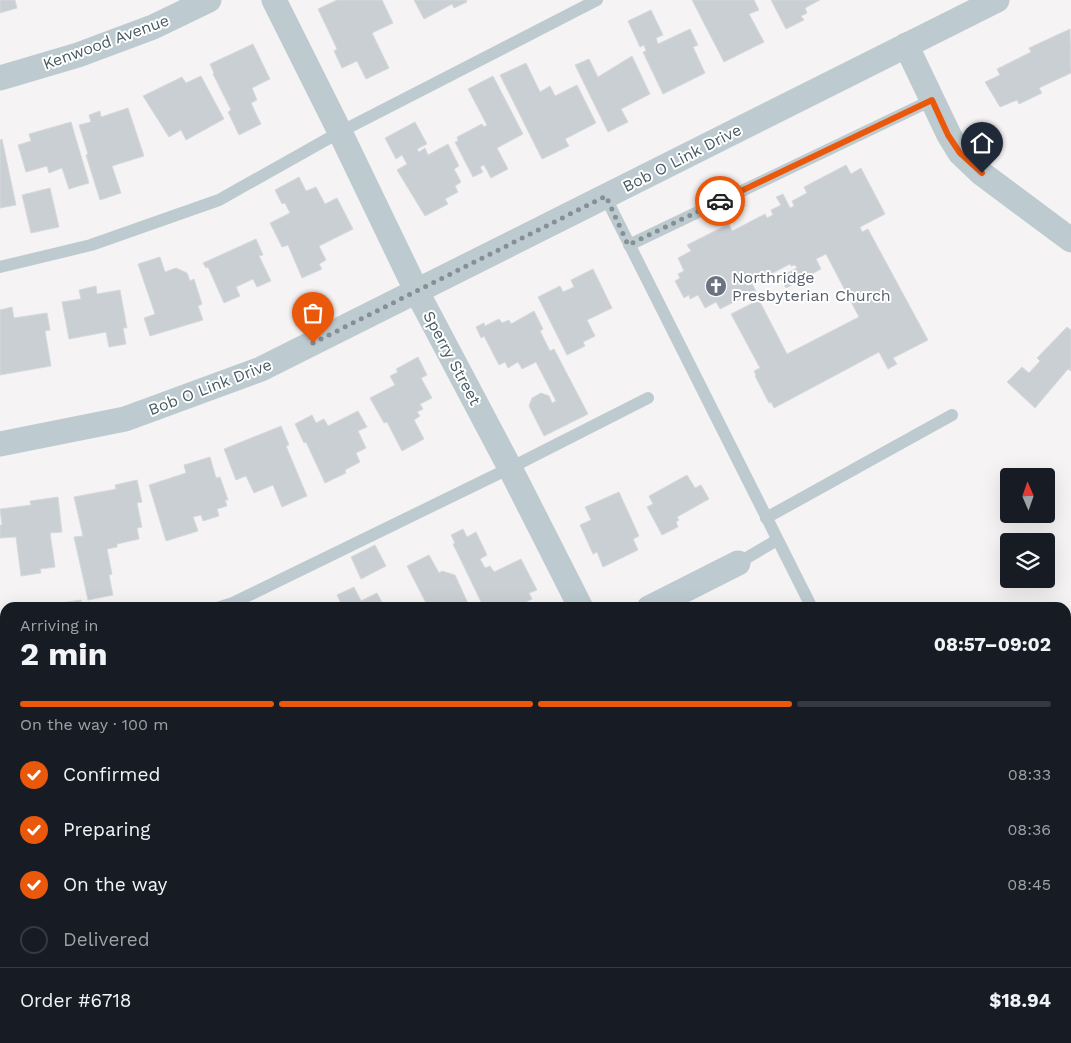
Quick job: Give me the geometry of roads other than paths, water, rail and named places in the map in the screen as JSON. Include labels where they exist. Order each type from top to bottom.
[{"type":"street","name":"Kenwood Avenue","points":[[0,78],[78,55],[153,27],[209,0]]},
{"type":"street","name":"Sperry Street","points":[[274,0],[340,132],[416,292],[510,468],[577,602]]},
{"type":"street","name":"Bob O Link Drive","points":[[0,444],[125,419],[261,369],[997,0]]},
{"type":"street","points":[[906,46],[948,135],[960,153],[982,173],[1071,240]]},
{"type":"street","points":[[661,602],[738,563]]},
{"type":"lane","points":[[0,267],[91,245],[218,200],[340,132],[597,0]]},
{"type":"lane","points":[[628,245],[932,100]]},
{"type":"lane","points":[[606,196],[628,245],[809,602]]},
{"type":"lane","points":[[235,602],[510,468],[648,398]]},
{"type":"lane","points":[[766,518],[952,415]]},
{"type":"lane","points":[[738,563],[777,540]]},
{"type":"place","name":"Northridge Presbyterian Church","points":[[716,286]]}]
